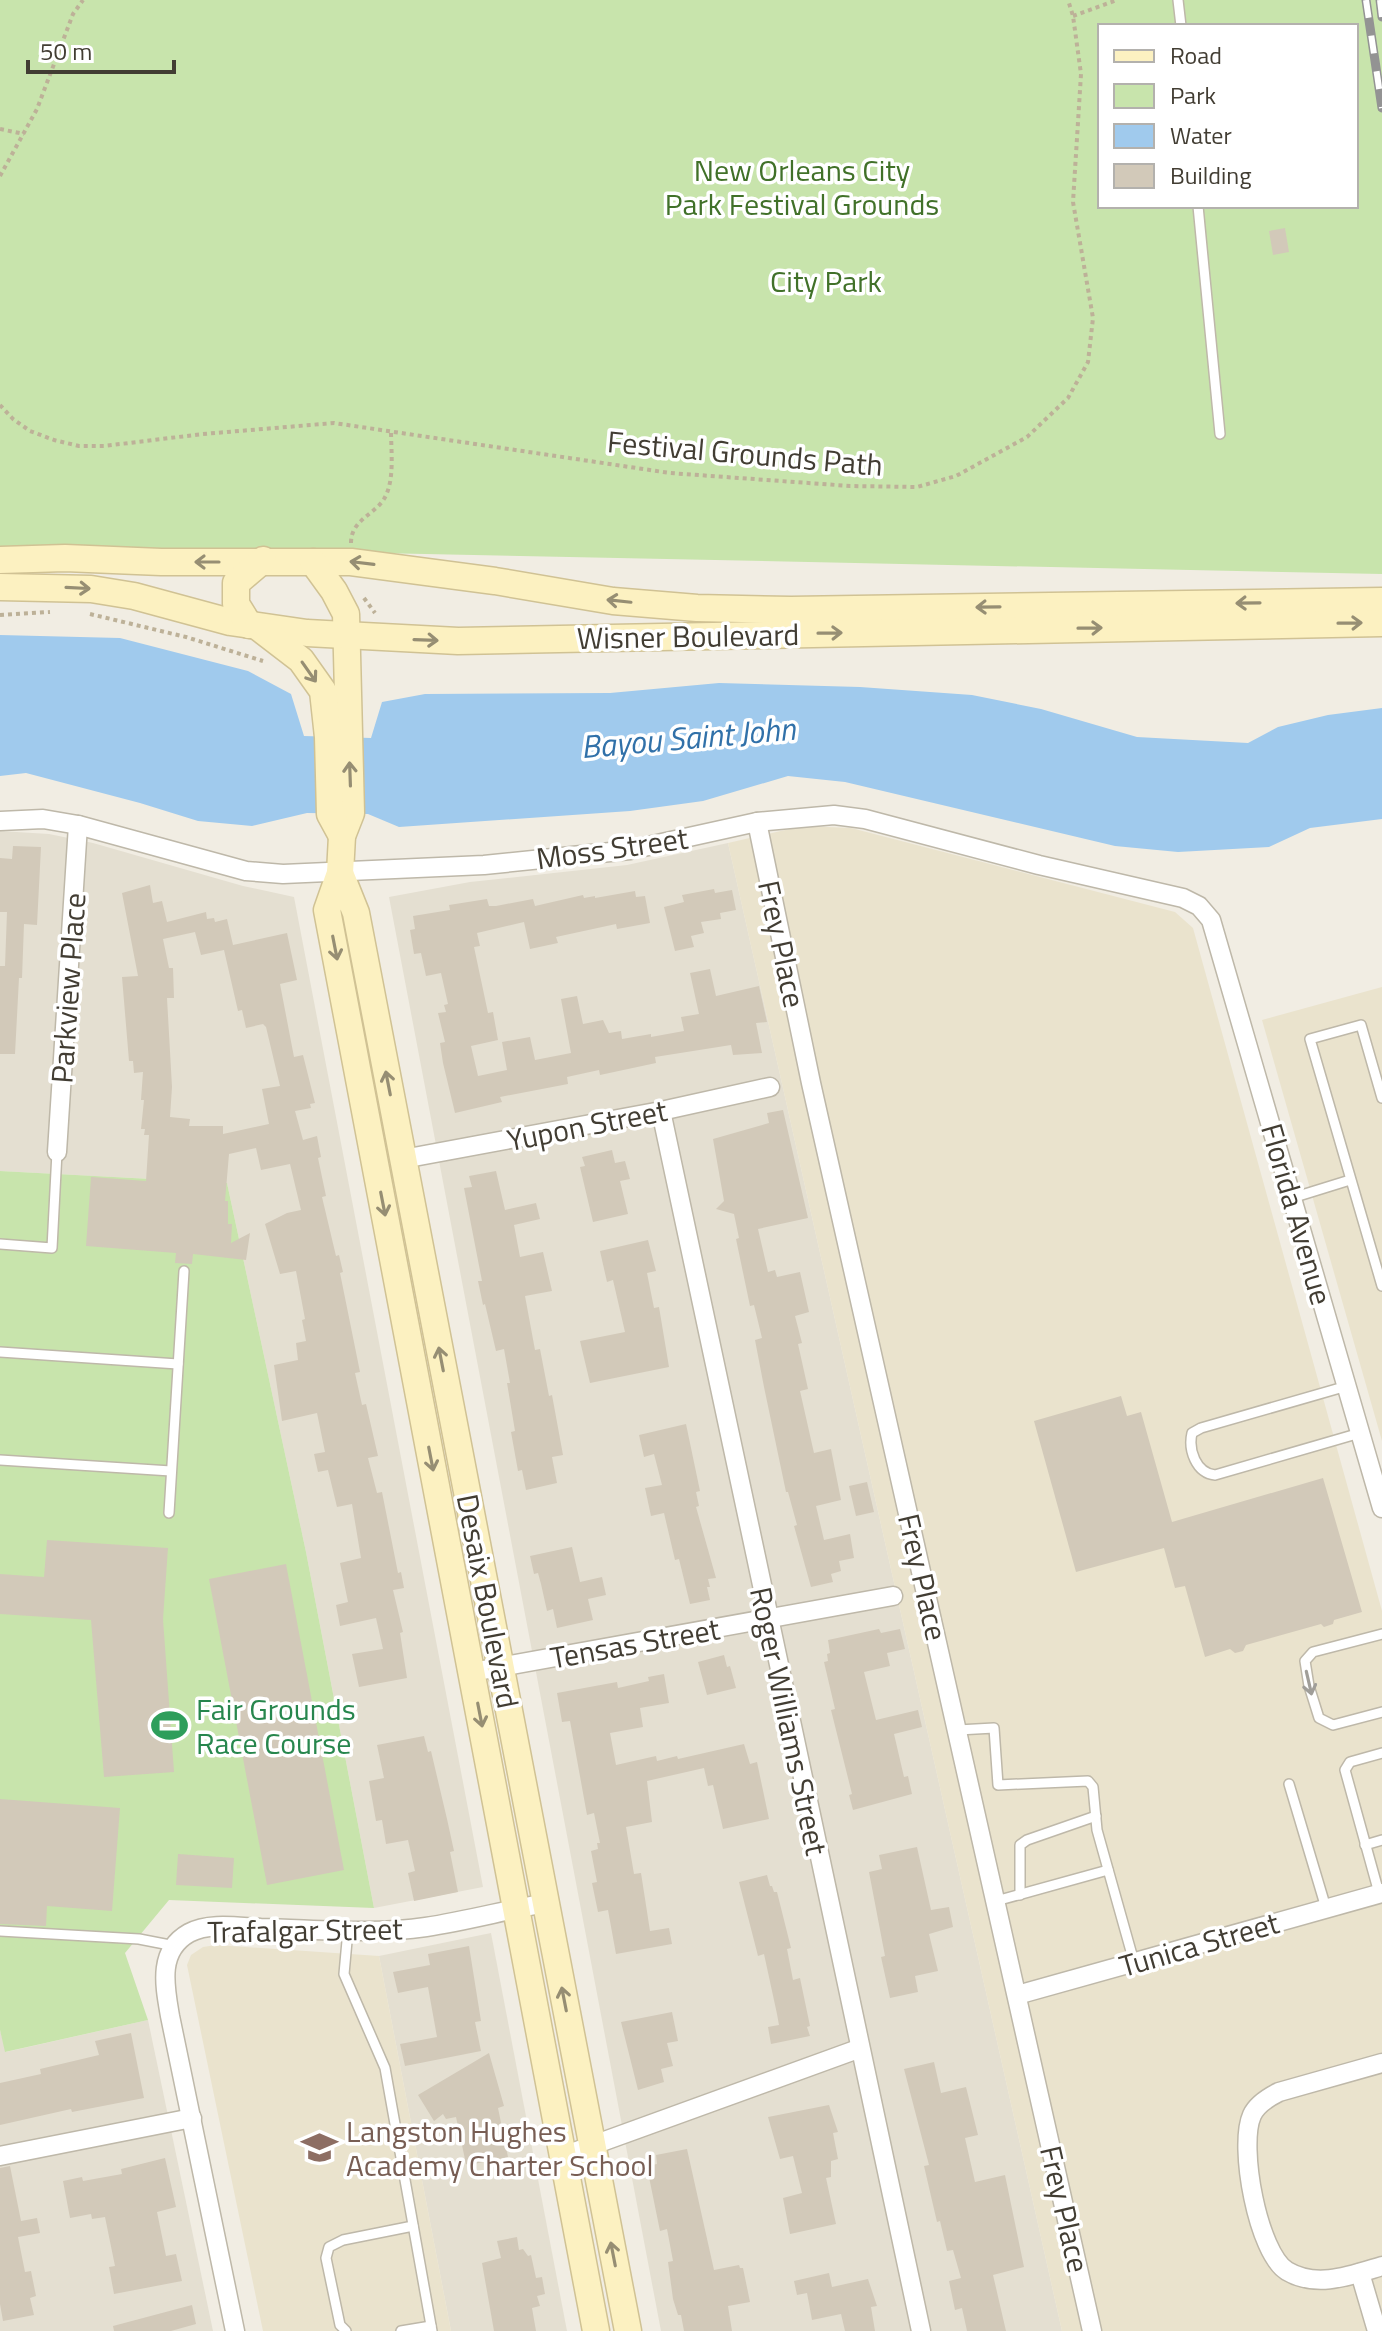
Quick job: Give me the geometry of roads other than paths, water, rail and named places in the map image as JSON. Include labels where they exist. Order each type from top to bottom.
[{"type":"street","name":"Wisner Boulevard","points":[[0,560],[351,562],[495,581],[613,601],[697,608],[791,610],[1382,601]]},
{"type":"street","points":[[253,626],[236,604],[236,583],[263,560]]},
{"type":"street","name":"Desaix Boulevard","points":[[313,562],[346,614],[348,637],[339,736],[340,873],[327,910],[596,2331]]},
{"type":"street","name":"Wisner Boulevard","points":[[0,587],[91,589],[134,596],[253,626],[348,637],[458,641],[1382,623]]},
{"type":"street","name":"Desaix Boulevard","points":[[253,626],[301,660],[323,691],[339,736]]},
{"type":"street","name":"Moss Street","points":[[0,821],[43,819],[78,825],[246,871],[283,874],[484,865],[630,850],[757,822],[834,815],[865,819],[1039,865],[1183,898],[1199,906],[1211,920]]},
{"type":"street","name":"Frey Place","points":[[757,822],[811,1083],[1092,2331]]},
{"type":"street","name":"Parkview Place","points":[[57,1152],[78,825]]},
{"type":"street","name":"Desaix Boulevard","points":[[340,873],[356,913],[628,2331]]},
{"type":"street","name":"Florida Avenue","points":[[1211,920],[1382,1508]]},
{"type":"street","name":"Yupon Street","points":[[403,1159],[661,1111],[770,1087]]},
{"type":"street","name":"Roger Williams Street","points":[[661,1111],[858,2049],[921,2331]]},
{"type":"street","points":[[375,1164],[403,1159]]},
{"type":"street","name":"Tensas Street","points":[[472,1672],[893,1596]]},
{"type":"street","name":"Tunica Street","points":[[1017,1995],[1380,1893]]},
{"type":"street","name":"Trafalgar Street","points":[[235,2331],[164,1985],[165,1967],[175,1946],[186,1935],[212,1927],[348,1930],[425,1927],[546,1903]]},
{"type":"street","points":[[563,2156],[858,2049]]},
{"type":"street","points":[[1382,2063],[1279,2092],[1266,2099],[1252,2113],[1248,2128],[1247,2162],[1263,2233],[1284,2270],[1320,2281],[1382,2266]]},
{"type":"street","points":[[0,2156],[192,2118]]},
{"type":"street","points":[[1360,2273],[1377,2331]]},
{"type":"lane","points":[[1178,0],[1181,24]]},
{"type":"lane","points":[[1198,208],[1220,434]]},
{"type":"lane","points":[[1382,1098],[1361,1025],[1310,1039],[1382,1286]]},
{"type":"lane","points":[[0,1244],[52,1248],[57,1152]]},
{"type":"lane","points":[[1292,1198],[1350,1180]]},
{"type":"lane","points":[[169,1513],[184,1271]]},
{"type":"lane","points":[[0,1352],[178,1364]]},
{"type":"lane","points":[[1347,1386],[1201,1428],[1192,1433],[1190,1442],[1198,1468],[1206,1474],[1215,1475],[1361,1433]]},
{"type":"lane","points":[[0,1460],[171,1471]]},
{"type":"lane","points":[[1382,1634],[1313,1652],[1305,1661],[1319,1718],[1333,1725],[1382,1712]]},
{"type":"lane","points":[[958,1730],[994,1728],[998,1785],[1088,1781],[1095,1792],[1097,1830],[1134,1962]]},
{"type":"lane","points":[[1380,1893],[1345,1770],[1350,1762],[1382,1753]]},
{"type":"lane","points":[[1289,1784],[1326,1908]]},
{"type":"lane","points":[[1020,1895],[1020,1845],[1096,1816]]},
{"type":"lane","points":[[1365,1845],[1382,1840]]},
{"type":"lane","points":[[996,1901],[1108,1870]]},
{"type":"lane","points":[[348,1930],[344,1974],[385,2068],[431,2328],[401,2331]]},
{"type":"lane","points":[[0,1931],[139,1939],[175,1946]]},
{"type":"lane","points":[[346,2331],[340,2325],[326,2258],[329,2247],[343,2240],[413,2226]]},
{"type":"water","name":"Bayou Saint John","points":[[0,635],[120,638],[248,671],[291,694],[304,736],[371,738],[382,702],[425,694],[610,693],[719,683],[860,687],[972,695],[1041,709],[1137,737],[1248,743],[1278,727],[1328,715],[1382,708],[1382,819],[1310,828],[1269,847],[1178,852],[1115,846],[845,782],[788,776],[703,801],[630,811],[399,827],[368,814],[307,813],[252,826],[198,821],[26,773],[0,776]]},
{"type":"railway","points":[[1366,0],[1382,108]]},
{"type":"railway","points":[[1380,0],[1382,17]]},
{"type":"place","name":"Fair Grounds Race Course","points":[[170,1726]]},
{"type":"place","name":"Langston Hughes Academy Charter School","points":[[320,2148]]},
{"type":"park label","name":"New Orleans City Park Festival Grounds","points":[[802,187]]},
{"type":"park label","name":"City Park","points":[[826,281]]}]
